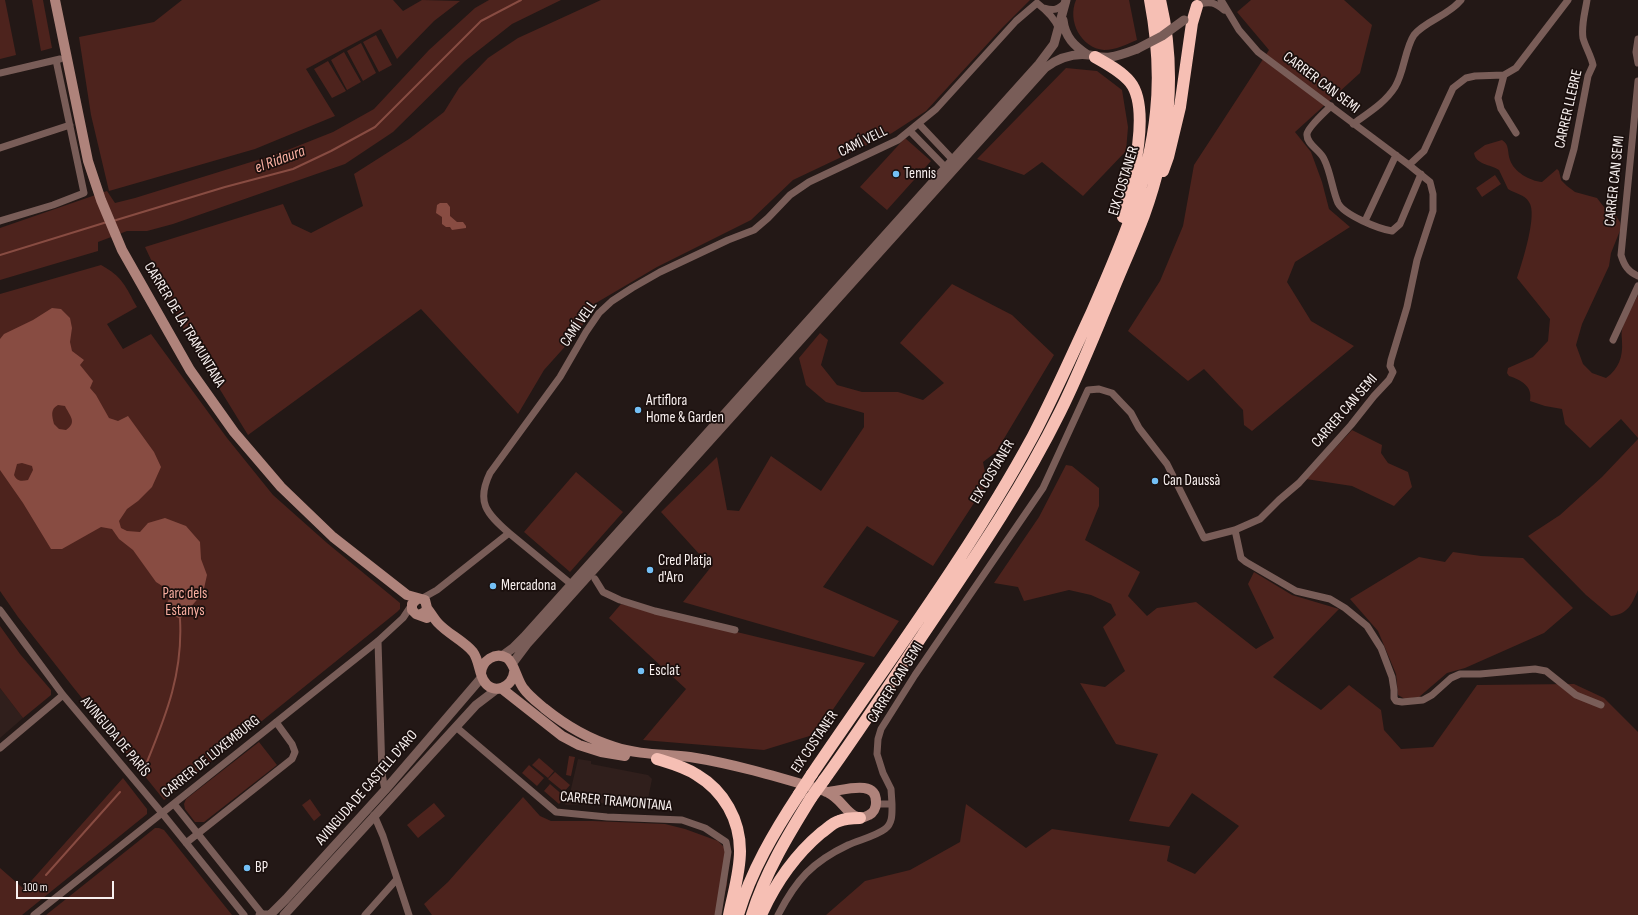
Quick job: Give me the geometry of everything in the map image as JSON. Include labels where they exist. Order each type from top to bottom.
[{"type":"highway","name":"EIX COSTANER","points":[[738,915],[750,880],[777,829],[812,774],[980,526],[1049,405],[1072,355],[1122,241],[1136,203],[1151,146],[1156,113],[1158,59],[1150,0]]},
{"type":"highway","name":"EIX COSTANER","points":[[752,915],[772,866],[811,798],[825,786],[995,526],[1044,443],[1061,411],[1088,351],[1145,213],[1160,154],[1168,105],[1168,61],[1165,28],[1160,0]]},
{"type":"highway","points":[[1145,213],[1151,206],[1176,129],[1192,23],[1200,3]]},
{"type":"highway","points":[[1092,56],[1114,69],[1131,83],[1139,106],[1135,170],[1121,226],[1122,241]]},
{"type":"highway","points":[[657,759],[697,775],[717,791],[730,808],[738,829],[740,851],[738,873],[730,915]]},
{"type":"highway","points":[[761,915],[778,883],[805,847],[831,825],[848,818],[860,818]]},
{"type":"main road","name":"CARRER DE LA TRAMUNTANA","points":[[55,0],[61,58],[88,162],[101,200],[122,250],[190,370],[234,432],[281,487],[333,537],[418,605],[473,653]]},
{"type":"main road","points":[[689,757],[657,759],[622,756],[601,752],[579,745],[562,736],[499,688],[488,685],[473,653],[497,656],[509,660],[524,689],[536,701],[563,723],[592,739],[634,752],[689,757],[734,766],[825,786],[835,792],[862,787],[870,790],[875,796],[876,804],[872,813],[868,816],[860,818],[853,815],[825,786]]},
{"type":"main road","points":[[482,675],[484,663],[497,656]]},
{"type":"main road","points":[[499,688],[511,682],[513,668]]},
{"type":"main road","points":[[847,810],[845,804],[846,797],[854,788]]},
{"type":"street","name":"CARRER CAN SEMI","points":[[778,915],[795,886],[813,865],[824,857],[842,848],[886,829],[892,818],[892,789],[883,773],[877,754],[878,739],[881,729],[915,675],[977,586],[1042,488],[1088,390],[1099,389],[1112,393],[1131,413],[1139,428],[1167,464],[1204,538],[1235,530],[1260,520],[1279,500],[1299,483],[1351,426],[1374,396],[1389,380],[1393,372],[1390,366],[1391,360],[1407,307],[1417,260],[1433,211],[1433,194],[1430,182],[1422,174],[1258,52],[1247,40],[1227,12],[1221,0]]},
{"type":"street","points":[[1353,124],[1384,101],[1395,86],[1414,36],[1420,29],[1454,8],[1461,0]]},
{"type":"street","points":[[1410,165],[1424,150],[1453,88],[1466,78],[1475,76],[1504,75],[1516,68],[1568,0]]},
{"type":"street","name":"CARRER LLEBRE","points":[[1566,177],[1574,149],[1588,76],[1593,65],[1590,53],[1583,39],[1582,27],[1586,0]]},
{"type":"street","points":[[497,656],[513,648],[524,637],[1048,54],[1054,44],[1063,17],[1066,1]]},
{"type":"street","name":"CAMÍ VELL","points":[[571,584],[493,519],[484,499],[484,486],[490,473],[560,377],[586,332],[599,313],[612,300],[660,272],[728,240],[754,230],[790,195],[809,182],[898,140],[919,124],[945,99],[1016,21],[1037,3],[1044,8],[1051,10],[1058,9],[1066,1]]},
{"type":"street","points":[[513,668],[528,644],[1045,68],[1056,60],[1079,55],[1112,57],[1137,49],[1162,36],[1184,20],[1200,3]]},
{"type":"street","name":"CARRER CAN SEMI","points":[[1200,3],[1216,3],[1227,12]]},
{"type":"street","points":[[1044,8],[1057,22],[1059,29]]},
{"type":"street","points":[[1063,17],[1067,35],[1071,41],[1077,48],[1092,56]]},
{"type":"street","points":[[1638,39],[1636,52],[1638,63]]},
{"type":"street","points":[[0,73],[61,58],[70,125],[84,193],[53,205],[0,221]]},
{"type":"street","points":[[1504,75],[1498,98],[1501,109],[1516,133]]},
{"type":"street","name":"CARRER CAN SEMI","points":[[1638,81],[1621,245],[1621,255],[1624,265],[1632,274],[1638,276]]},
{"type":"street","points":[[1331,106],[1308,130],[1306,136],[1308,141],[1323,158],[1339,204],[1350,214],[1385,230],[1395,230],[1400,224],[1422,174]]},
{"type":"street","points":[[919,124],[953,160]]},
{"type":"street","points":[[0,148],[70,125]]},
{"type":"street","name":"CAMÍ VELL","points":[[910,131],[946,168]]},
{"type":"street","points":[[1365,221],[1396,155]]},
{"type":"street","points":[[1613,340],[1638,286]]},
{"type":"street","points":[[1235,530],[1241,558],[1246,562],[1296,591],[1330,599],[1345,608],[1367,626],[1381,648],[1392,677],[1394,698],[1396,701],[1402,702],[1423,700],[1432,695],[1451,678],[1460,674],[1480,674],[1535,669],[1546,671],[1576,695],[1601,705]]},
{"type":"street","points":[[418,605],[509,532]]},
{"type":"street","points":[[595,579],[603,592],[620,600],[655,611],[735,630]]},
{"type":"street","name":"CARRER DE LUXEMBURG","points":[[34,915],[378,640],[418,605]]},
{"type":"street","name":"AVINGUDA DE PARÍS","points":[[0,610],[63,695],[162,813],[244,915]]},
{"type":"street","points":[[378,640],[382,774],[385,790]]},
{"type":"street","name":"AVINGUDA DE CASTELL D'ARO","points":[[265,915],[286,899],[385,790],[482,675]]},
{"type":"street","name":"AVINGUDA DE CASTELL D'ARO","points":[[284,915],[476,705],[499,688]]},
{"type":"street","points":[[0,748],[63,695]]},
{"type":"street","points":[[186,843],[292,759],[295,752],[292,744],[276,722]]},
{"type":"street","name":"CARRER TRAMONTANA","points":[[456,727],[556,812],[607,817],[682,820],[705,828],[726,842],[728,852],[718,915]]},
{"type":"street","points":[[174,804],[197,834],[265,915]]},
{"type":"street","points":[[876,804],[892,804]]},
{"type":"street","points":[[374,815],[383,836],[409,915]]},
{"type":"street","points":[[365,915],[397,879]]},
{"type":"shaded area","points":[[440,203],[447,203],[450,207],[450,216],[457,222],[463,222],[466,228],[452,230],[450,227],[446,227],[442,224],[442,217],[436,213],[437,205]]},
{"type":"shaded area","points":[[52,308],[61,309],[70,318],[72,328],[70,342],[72,351],[84,360],[80,365],[93,381],[90,388],[96,395],[109,418],[118,421],[128,416],[154,452],[161,467],[152,487],[138,501],[127,509],[119,521],[121,528],[127,531],[140,532],[148,523],[165,518],[186,526],[200,542],[201,559],[207,575],[203,593],[180,619],[168,614],[167,603],[170,597],[167,589],[156,582],[133,550],[119,539],[112,529],[101,527],[62,549],[51,549],[23,503],[0,470],[0,339],[4,334],[33,320]],"holes":[[[58,405],[65,406],[72,418],[70,427],[66,430],[59,429],[54,424],[52,416],[53,411]],[[22,463],[32,466],[33,470],[28,480],[18,480],[14,475],[17,464]]]},
{"type":"shaded area","points":[[0,688],[23,718],[0,738]]},
{"type":"shaded area","points":[[578,759],[591,761],[591,764],[648,775],[652,779],[647,804],[640,808],[601,803],[565,805],[570,793]]},
{"type":"green space","points":[[0,0],[5,0],[16,55],[0,59]]},
{"type":"green space","points":[[32,0],[43,0],[52,48],[41,51]]},
{"type":"green space","points":[[182,0],[393,0],[403,11],[422,0],[460,1],[434,21],[397,59],[381,29],[306,69],[335,116],[255,149],[109,191],[91,115],[79,37],[154,22]]},
{"type":"green space","points":[[489,0],[561,0],[512,24],[465,61],[393,132],[345,164],[173,224],[147,231],[127,231],[98,242],[98,251],[0,280],[0,228],[107,191],[115,203],[135,198],[280,153],[333,132],[374,109],[429,50],[475,8]]},
{"type":"green space","points":[[601,0],[1030,0],[1002,28],[926,111],[892,133],[793,180],[751,220],[657,267],[596,303],[579,331],[544,370],[518,414],[421,309],[248,435],[187,336],[145,247],[283,204],[292,224],[311,233],[363,206],[354,174],[409,139],[444,112],[459,88],[488,58],[518,38]]},
{"type":"green space","points":[[1076,0],[1129,0],[1137,40],[1108,50],[1096,48],[1089,44],[1083,39],[1075,25],[1073,16]]},
{"type":"green space","points":[[1251,0],[1344,0],[1372,25],[1360,73],[1295,132],[1311,152],[1322,182],[1329,209],[1350,227],[1295,262],[1287,282],[1311,321],[1354,346],[1252,431],[1244,425],[1243,410],[1204,369],[1188,381],[1128,331],[1160,281],[1183,226],[1194,165],[1269,50],[1237,12]]},
{"type":"green space","points":[[376,35],[392,65],[379,72],[363,42]]},
{"type":"green space","points":[[361,43],[376,73],[363,81],[347,51]]},
{"type":"green space","points":[[344,52],[361,82],[347,90],[331,60]]},
{"type":"green space","points":[[328,61],[346,91],[332,98],[314,69]]},
{"type":"green space","points":[[1066,68],[1097,71],[1122,90],[1128,127],[1126,151],[1083,196],[1042,162],[1024,175],[977,159]]},
{"type":"green space","name":"Tennis","points":[[905,138],[931,161],[887,210],[860,187]]},
{"type":"green space","points":[[1502,140],[1507,146],[1512,164],[1523,175],[1532,180],[1542,182],[1557,169],[1561,180],[1567,186],[1575,192],[1597,198],[1607,211],[1616,216],[1620,222],[1621,228],[1611,253],[1609,266],[1582,324],[1576,345],[1583,364],[1592,373],[1606,378],[1614,371],[1621,357],[1623,326],[1638,295],[1638,438],[1621,419],[1590,448],[1565,424],[1562,409],[1545,406],[1530,401],[1530,391],[1525,384],[1518,379],[1509,376],[1507,373],[1508,368],[1533,357],[1548,341],[1550,319],[1517,278],[1528,239],[1532,217],[1529,202],[1527,199],[1508,189],[1499,170],[1480,162],[1475,157],[1474,153],[1485,145]]},
{"type":"green space","points":[[1495,175],[1501,184],[1482,197],[1476,188]]},
{"type":"green space","name":"Parc dels Estanys","points":[[101,265],[119,278],[137,307],[107,324],[123,349],[151,334],[227,438],[273,495],[327,543],[400,603],[400,609],[397,612],[164,800],[18,617],[0,591],[0,294]]},
{"type":"green space","points":[[952,284],[1012,315],[1054,355],[996,452],[983,462],[987,483],[933,566],[867,526],[823,587],[899,621],[874,657],[683,602],[711,567],[661,512],[717,457],[727,510],[739,511],[771,456],[821,491],[864,427],[864,413],[826,402],[806,385],[799,358],[820,333],[828,340],[821,365],[837,385],[862,392],[898,392],[923,400],[944,383],[900,343]]},
{"type":"green space","points":[[1352,430],[1382,445],[1381,453],[1388,463],[1408,472],[1412,487],[1394,506],[1352,486],[1306,479]]},
{"type":"green space","points":[[1638,439],[1638,590],[1632,603],[1626,610],[1617,615],[1611,616],[1586,595],[1528,536],[1560,515],[1602,477]]},
{"type":"green space","points":[[1066,465],[1072,466],[1099,488],[1099,506],[1085,540],[1140,572],[1128,596],[1147,616],[1157,608],[1196,602],[1256,649],[1274,638],[1248,584],[1254,572],[1292,595],[1339,609],[1273,677],[1321,710],[1349,685],[1381,710],[1384,730],[1401,749],[1433,747],[1477,685],[1574,684],[1604,698],[1638,732],[1638,915],[826,915],[865,881],[910,870],[960,842],[966,804],[1026,848],[1052,829],[1170,846],[1167,861],[1195,874],[1239,826],[1192,793],[1169,827],[1129,821],[1158,754],[1116,744],[1080,683],[1105,687],[1125,671],[1103,627],[1116,615],[1111,604],[1091,595],[1069,590],[1024,601],[1018,587],[994,583],[1039,517]]},
{"type":"green space","points":[[576,472],[623,512],[570,572],[524,532]]},
{"type":"green space","points":[[1453,552],[1481,556],[1523,558],[1573,608],[1544,633],[1465,668],[1447,673],[1419,697],[1405,699],[1398,695],[1396,674],[1378,631],[1350,599],[1419,557],[1445,562]]},
{"type":"green space","points":[[621,604],[865,663],[816,734],[764,750],[643,740],[686,689],[609,618]]},
{"type":"green space","points":[[0,626],[20,654],[51,690],[51,695],[23,718],[0,688]]},
{"type":"green space","points":[[259,742],[277,765],[204,822],[195,822],[185,809],[184,804],[186,799]]},
{"type":"green space","points":[[569,756],[575,757],[571,776],[566,775]]},
{"type":"green space","points":[[539,758],[554,771],[548,778],[532,765]]},
{"type":"green space","points":[[529,765],[544,778],[537,786],[522,773]]},
{"type":"green space","points":[[555,772],[570,785],[564,792],[548,779]]},
{"type":"green space","points":[[123,778],[147,809],[147,814],[22,915],[0,915],[0,868],[24,889]]},
{"type":"green space","points":[[550,784],[565,797],[559,804],[544,791]]},
{"type":"green space","points":[[523,797],[540,816],[551,821],[665,824],[685,829],[718,841],[725,848],[728,860],[727,885],[718,915],[432,915],[424,904],[448,882]]},
{"type":"green space","points":[[310,799],[321,815],[314,821],[302,805]]},
{"type":"green space","points":[[434,803],[445,816],[418,838],[407,825]]},
{"type":"green space","points":[[155,828],[164,830],[232,915],[46,915]]},
{"type":"waterway","name":"el Ridaura","points":[[113,221],[225,187],[293,169],[331,151],[375,127],[481,21],[521,0]]},
{"type":"waterway","name":"el Ridaura","points":[[0,255],[107,222]]},
{"type":"waterway","points":[[140,770],[147,762],[172,692],[179,657],[180,619]]},
{"type":"waterway","points":[[46,875],[120,792]]},
{"type":"place","name":"Tennis","points":[[896,174]]},
{"type":"place","name":"Artiflora Home & Garden","points":[[638,410]]},
{"type":"place","name":"Can Daussà","points":[[1155,481]]},
{"type":"place","name":"Cred Platja d'Aro","points":[[650,570]]},
{"type":"place","name":"Mercadona","points":[[493,586]]},
{"type":"place","name":"Esclat","points":[[641,671]]},
{"type":"place","name":"BP","points":[[247,868]]}]
